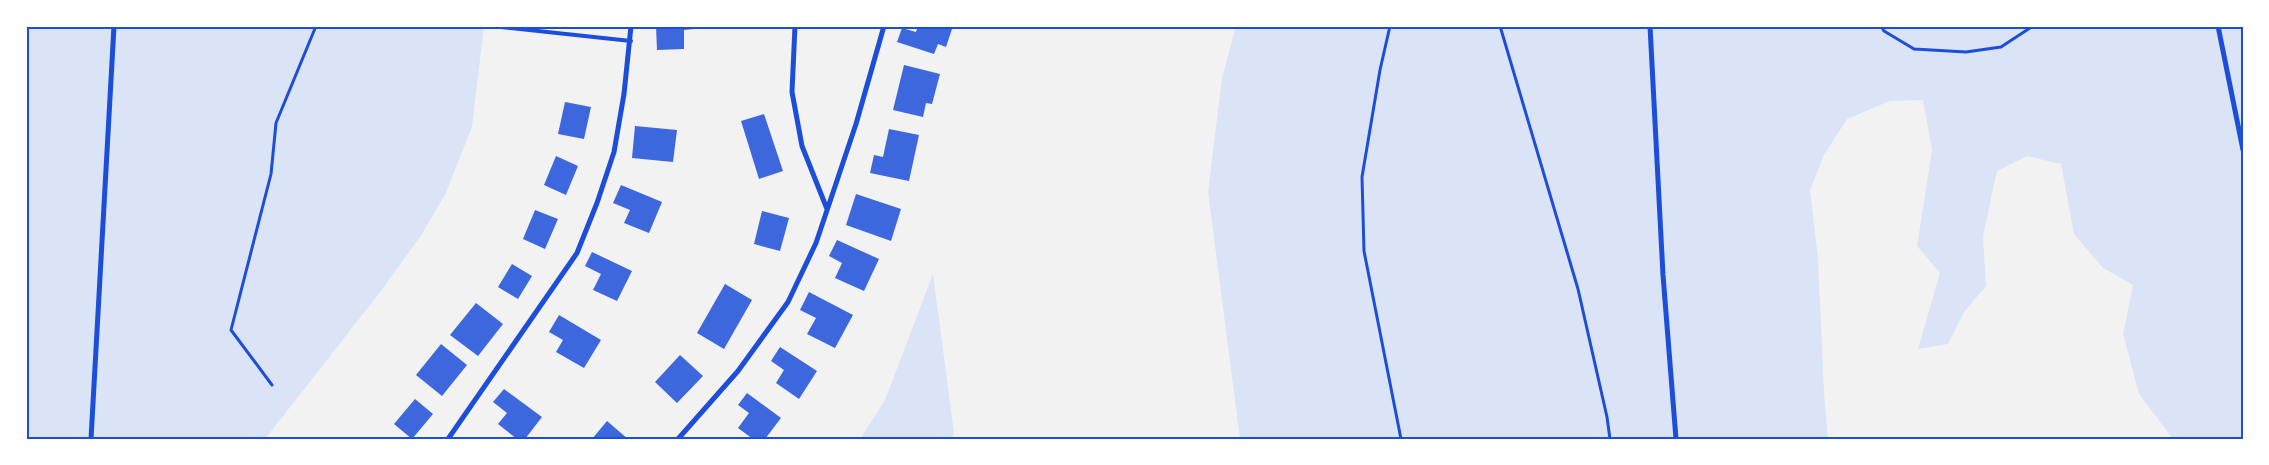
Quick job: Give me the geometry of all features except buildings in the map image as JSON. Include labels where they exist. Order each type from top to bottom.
[{"type":"street","points":[[91,439],[114,26]]},
{"type":"street","points":[[448,439],[577,253],[597,203],[614,152],[632,26]]},
{"type":"street","points":[[796,26],[792,92],[802,146],[827,210]]},
{"type":"street","points":[[678,439],[738,371],[788,302],[816,243],[856,124],[884,26]]},
{"type":"street","points":[[1650,26],[1663,274],[1676,439]]},
{"type":"street","points":[[2218,26],[2243,150]]},
{"type":"lane","points":[[492,26],[631,42]]},
{"type":"path","points":[[272,385],[231,330],[234,312],[271,174],[276,123],[316,26]]},
{"type":"path","points":[[1390,26],[1380,70],[1362,177],[1364,251],[1401,439]]},
{"type":"path","points":[[1500,26],[1578,290],[1610,439]]},
{"type":"path","points":[[1881,26],[1884,31],[1914,50],[1966,52],[2001,47],[2033,26]]},
{"type":"shaded area","points":[[26,26],[484,26],[472,127],[445,195],[420,237],[381,291],[265,439],[26,439]]},
{"type":"shaded area","points":[[1236,26],[2243,26],[2243,439],[2173,439],[2139,394],[2123,334],[2133,285],[2103,268],[2074,234],[2061,164],[2027,156],[1997,171],[1983,236],[1986,286],[1964,312],[1948,344],[1918,349],[1940,273],[1917,246],[1932,150],[1923,100],[1890,101],[1847,119],[1824,155],[1810,190],[1818,258],[1828,439],[1240,439],[1208,192],[1222,78]]},
{"type":"shaded area","points":[[933,274],[954,433],[951,439],[860,439],[885,400]]}]
